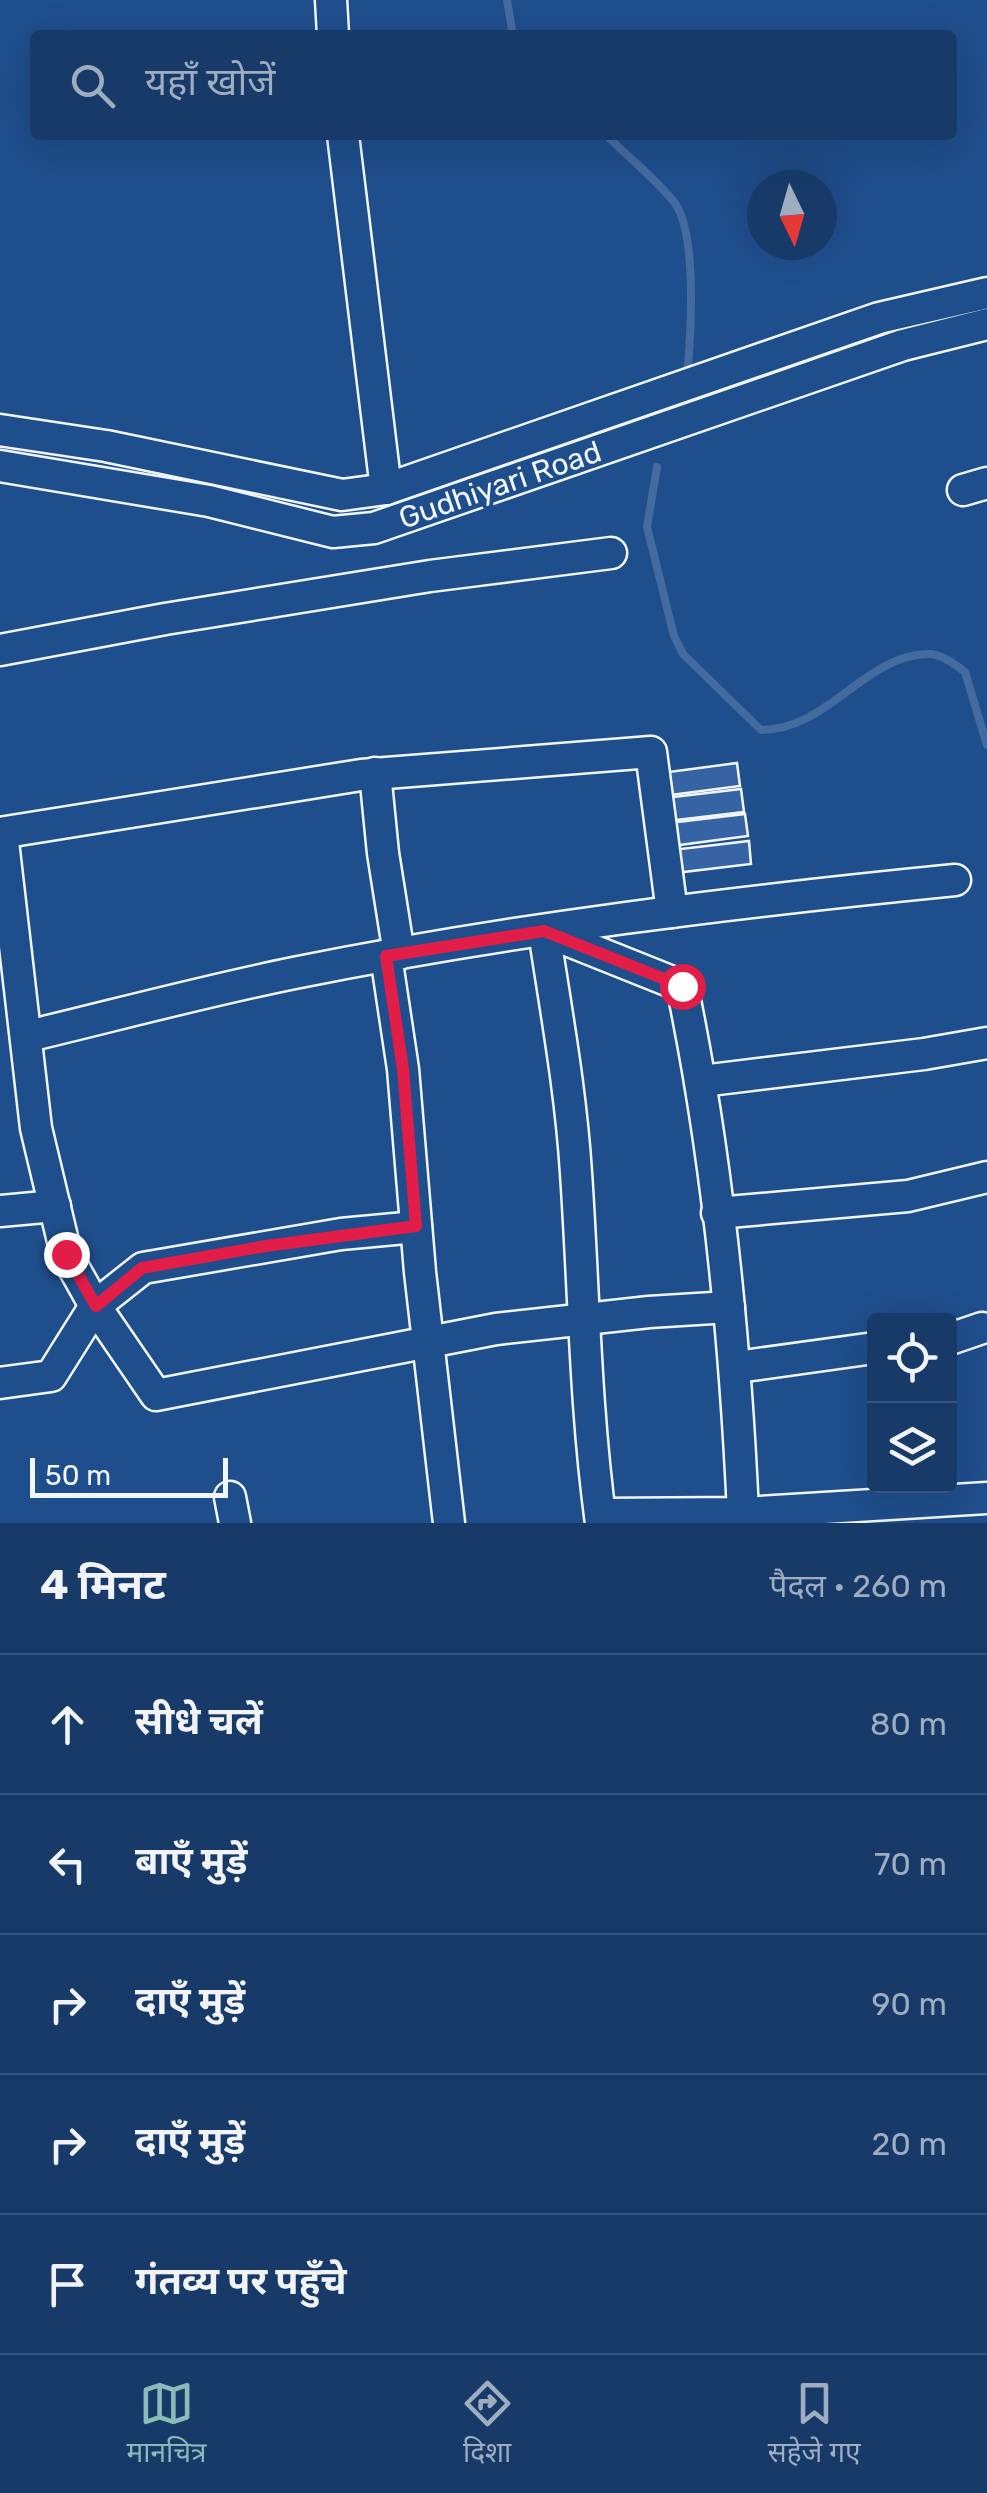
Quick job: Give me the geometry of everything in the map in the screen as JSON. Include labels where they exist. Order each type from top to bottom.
[{"type":"street","points":[[331,0],[334,30]]},
{"type":"street","points":[[345,140],[386,488]]},
{"type":"street","name":"Gudhiyari Road","points":[[0,430],[106,446],[342,495],[386,488],[880,318],[987,293]]},
{"type":"street","name":"Gudhiyari Road","points":[[0,466],[209,502],[334,532],[374,528],[902,346],[987,324]]},
{"type":"street","points":[[0,650],[430,576],[611,553]]},
{"type":"street","points":[[672,912],[650,752],[375,773],[1,833],[36,1128],[66,1254],[156,1395],[496,1328],[729,1307]]},
{"type":"street","points":[[375,773],[416,1226],[449,1523]]},
{"type":"street","points":[[28,1036],[292,974],[393,955],[672,912],[956,880]]},
{"type":"street","points":[[544,931],[682,986],[702,1081],[736,1366],[743,1513]]},
{"type":"street","points":[[544,931],[576,1169],[591,1451],[600,1519],[743,1513],[819,1516],[987,1498]]},
{"type":"street","points":[[702,1081],[987,1043]]},
{"type":"street","points":[[717,1214],[908,1196],[987,1177]]},
{"type":"street","points":[[0,1211],[55,1206]]},
{"type":"street","points":[[0,1384],[51,1376],[96,1306],[142,1268],[303,1240],[416,1226]]},
{"type":"street","points":[[957,1337],[982,1328]]},
{"type":"street","points":[[736,1366],[867,1349]]},
{"type":"building","points":[[737,763],[740,786],[663,796],[661,773]]},
{"type":"building","points":[[741,789],[744,812],[668,821],[665,798]]},
{"type":"building","points":[[745,814],[748,836],[672,846],[669,823]]},
{"type":"building","points":[[749,841],[751,864],[675,873],[672,850]]},
{"type":"waterway","points":[[507,0],[512,30]]},
{"type":"waterway","points":[[611,140],[667,193],[681,216],[691,281],[688,366]]},
{"type":"waterway","points":[[657,467],[647,527],[674,636],[683,654],[761,730],[785,727],[807,718],[887,665],[931,654],[945,658],[965,672],[987,745]]},
{"type":"route","points":[[66,1254],[96,1306],[142,1268],[341,1234],[416,1226],[403,1069],[386,956],[544,931],[682,986]]}]
